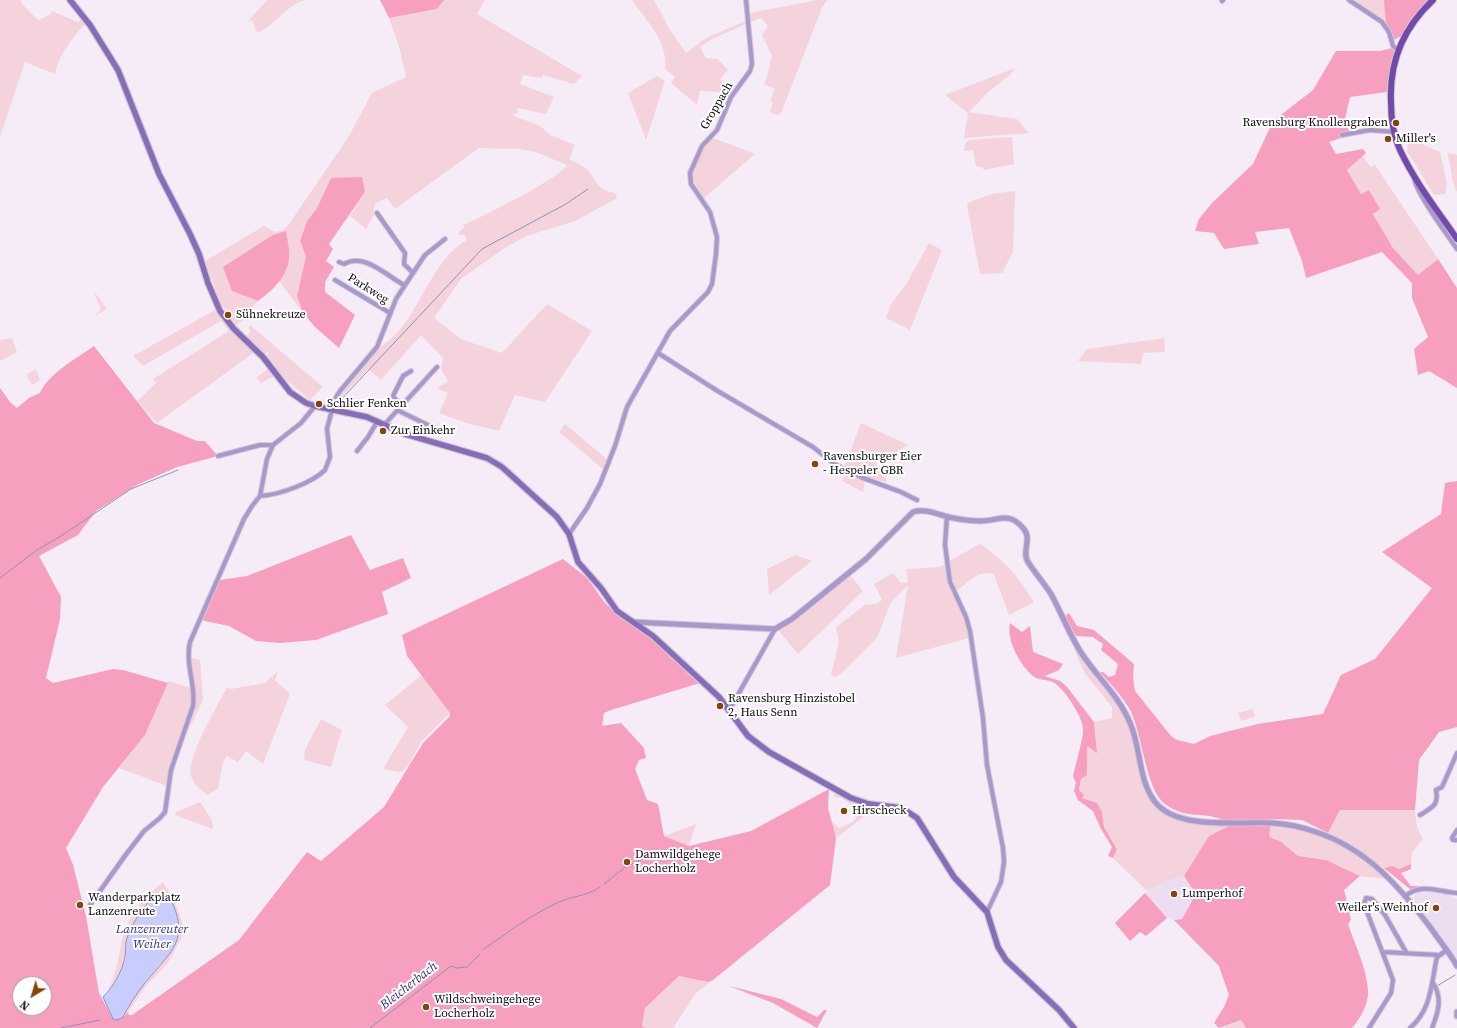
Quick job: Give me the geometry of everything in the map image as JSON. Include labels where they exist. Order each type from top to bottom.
[{"type":"main road","points":[[70,0],[90,25],[109,54],[125,84],[159,174],[199,254],[208,283],[217,304],[234,329],[262,355],[290,392],[306,403],[330,410],[367,417],[405,434],[487,458],[502,467],[557,517],[568,534],[574,554],[583,570],[601,588],[617,611],[662,644],[719,697],[728,708],[735,721],[748,736],[784,760],[851,798],[876,806],[902,808],[917,818],[954,877],[987,912],[998,947],[1006,960],[1059,1010],[1074,1028]]},
{"type":"main road","points":[[1433,0],[1410,26],[1395,48],[1391,76],[1391,115],[1393,132],[1399,149],[1414,176],[1457,239]]},
{"type":"street","name":"Groppach","points":[[568,534],[588,508],[600,484],[615,446],[627,407],[670,331],[708,292],[712,284],[717,237],[710,212],[691,184],[690,173],[702,146],[717,130],[731,97],[750,71],[752,64],[746,0]]},
{"type":"street","points":[[1349,0],[1382,22],[1389,32],[1395,48]]},
{"type":"street","points":[[1342,135],[1370,130],[1393,132]]},
{"type":"street","points":[[1414,176],[1413,181],[1423,198],[1457,249]]},
{"type":"street","points":[[377,212],[405,253],[404,264],[413,273]]},
{"type":"street","points":[[260,496],[300,485],[325,470],[330,457],[327,429],[330,410],[340,391],[377,347],[390,314],[404,285],[425,255],[445,239]]},
{"type":"street","points":[[339,262],[344,264],[351,260],[370,263],[404,285]]},
{"type":"street","name":"Parkweg","points":[[335,280],[390,314]]},
{"type":"street","points":[[658,353],[736,403],[825,454],[836,465],[863,478],[901,492],[917,500]]},
{"type":"street","points":[[384,425],[400,405],[437,366]]},
{"type":"street","points":[[400,405],[393,396],[403,376],[411,371]]},
{"type":"street","points":[[90,905],[144,831],[165,812],[173,764],[193,706],[194,699],[188,663],[190,642],[252,506],[260,496],[267,460],[273,445],[301,423],[315,406]]},
{"type":"street","points":[[397,410],[438,430]]},
{"type":"street","points":[[357,451],[377,422]]},
{"type":"street","points":[[218,456],[260,445],[273,445]]},
{"type":"street","points":[[728,708],[731,707],[775,629],[792,619],[866,559],[913,512],[918,510],[985,522],[1000,517],[1011,520],[1023,528],[1028,538],[1026,559],[1051,593],[1080,651],[1123,708],[1137,742],[1148,790],[1154,800],[1162,808],[1179,817],[1200,821],[1290,825],[1326,836],[1357,852],[1384,873],[1405,896],[1456,963]]},
{"type":"street","points":[[947,516],[945,545],[950,582],[970,630],[982,712],[988,772],[1003,848],[1004,862],[1001,882],[987,912]]},
{"type":"street","points":[[633,622],[775,629]]},
{"type":"street","points":[[1420,815],[1434,805],[1438,794],[1436,790],[1442,787],[1457,753]]},
{"type":"street","points":[[1457,830],[1452,840],[1457,840]]},
{"type":"street","points":[[1405,896],[1412,890],[1425,887],[1457,893]]},
{"type":"street","points":[[1369,1028],[1392,988],[1393,980],[1364,904],[1367,898],[1372,899],[1386,915],[1406,952]]},
{"type":"street","points":[[1383,952],[1406,952],[1438,955],[1447,950]]},
{"type":"street","points":[[1410,1028],[1425,1011],[1433,983],[1438,955]]},
{"type":"street","points":[[1432,1028],[1439,1001],[1438,992],[1433,983]]},
{"type":"shaded area","points":[[0,0],[21,0],[21,3],[38,20],[50,15],[52,11],[78,22],[83,18],[100,42],[98,44],[84,25],[70,42],[59,60],[55,74],[25,62],[0,137]]},
{"type":"shaded area","points":[[267,0],[304,0],[291,7],[263,30],[257,33],[252,20],[247,22]]},
{"type":"shaded area","points":[[380,0],[444,0],[437,9],[389,18]]},
{"type":"shaded area","points":[[444,0],[485,0],[477,14],[582,76],[574,84],[543,75],[542,78],[523,75],[520,84],[554,97],[546,114],[517,108],[518,113],[512,115],[540,126],[550,135],[575,145],[569,159],[584,167],[599,186],[615,193],[617,198],[575,221],[527,236],[506,247],[461,279],[434,318],[461,339],[502,353],[547,304],[592,331],[545,402],[515,395],[499,431],[466,423],[439,413],[448,393],[437,388],[448,381],[441,369],[443,358],[421,335],[381,380],[368,369],[339,400],[361,366],[402,327],[438,268],[456,248],[467,240],[464,235],[459,235],[459,232],[465,227],[463,225],[536,187],[562,171],[567,165],[536,152],[520,149],[479,148],[395,209],[387,198],[376,203],[373,209],[375,213],[366,229],[350,216],[365,192],[331,178],[317,208],[307,221],[300,241],[306,256],[297,296],[303,313],[279,281],[287,269],[244,296],[258,301],[242,318],[244,320],[236,325],[220,302],[205,261],[264,226],[275,232],[284,230],[349,136],[372,93],[406,77],[400,50],[389,18],[437,9]]},
{"type":"shaded area","points":[[632,0],[654,0],[670,30],[686,53],[706,38],[748,20],[748,23],[710,40],[700,47],[706,58],[718,59],[728,70],[720,79],[726,84],[721,92],[700,91],[697,105],[671,83],[675,77],[665,69],[664,50],[660,41],[650,24]]},
{"type":"shaded area","points":[[817,0],[827,0],[822,8],[781,113],[778,115],[770,112],[773,102],[770,101],[775,89],[764,84],[772,56],[762,35],[768,26],[761,18],[751,22],[750,13]]},
{"type":"shaded area","points":[[1351,0],[1384,0],[1387,25],[1384,22]]},
{"type":"shaded area","points":[[1384,0],[1433,0],[1404,35],[1391,41],[1385,16]]},
{"type":"shaded area","points":[[1393,48],[1394,52],[1387,92],[1350,97],[1345,119],[1350,135],[1329,142],[1336,154],[1363,149],[1366,153],[1347,170],[1361,194],[1369,190],[1380,209],[1373,214],[1393,248],[1418,275],[1438,259],[1457,288],[1457,388],[1429,371],[1418,375],[1414,349],[1428,337],[1412,298],[1412,283],[1382,252],[1306,278],[1302,261],[1289,228],[1255,232],[1259,244],[1224,249],[1214,233],[1195,231],[1199,219],[1212,203],[1253,164],[1273,121],[1313,90],[1336,51],[1380,51]]},
{"type":"shaded area","points":[[1015,68],[1010,75],[988,92],[969,112],[1017,119],[1029,133],[964,138],[968,113],[945,95]]},
{"type":"shaded area","points":[[657,76],[665,81],[646,140],[628,93]]},
{"type":"shaded area","points":[[1012,137],[1014,164],[984,170],[982,167],[976,166],[973,150],[964,151],[966,143],[969,140]]},
{"type":"shaded area","points":[[713,138],[755,154],[704,198],[694,181],[693,166],[695,159],[700,152]]},
{"type":"shaded area","points":[[1408,142],[1417,142],[1440,152],[1447,183],[1445,194],[1434,195],[1407,151]]},
{"type":"shaded area","points":[[1447,153],[1457,155],[1457,192],[1453,182]]},
{"type":"shaded area","points":[[1362,156],[1371,167],[1375,165],[1438,259],[1418,275],[1393,248],[1373,213],[1380,209],[1369,190],[1361,194],[1347,170]]},
{"type":"shaded area","points":[[362,177],[365,192],[329,244],[333,249],[326,261],[334,267],[325,282],[325,292],[355,315],[339,348],[315,327],[303,313],[297,296],[306,256],[300,241],[307,221],[317,208],[331,178]]},
{"type":"shaded area","points":[[1015,191],[1013,252],[1002,273],[980,274],[967,206],[968,203],[991,194]]},
{"type":"shaded area","points":[[286,231],[289,248],[288,266],[278,283],[258,301],[232,291],[223,267],[273,235]]},
{"type":"shaded area","points":[[929,243],[942,250],[910,330],[886,318],[891,304],[907,283]]},
{"type":"shaded area","points":[[93,290],[107,309],[94,316],[101,309]]},
{"type":"shaded area","points":[[215,310],[217,314],[220,313],[256,351],[157,423],[137,401],[156,383],[153,379],[229,331],[221,321],[143,366],[133,356]]},
{"type":"shaded area","points":[[250,325],[323,387],[310,400],[284,378],[267,355],[269,354],[267,352],[265,353],[247,336],[251,331],[248,327]]},
{"type":"shaded area","points":[[12,338],[17,352],[0,361],[0,340]]},
{"type":"shaded area","points":[[1164,338],[1165,352],[1143,353],[1141,364],[1078,361],[1087,349]]},
{"type":"shaded area","points":[[94,346],[154,423],[197,441],[205,441],[218,456],[177,467],[137,485],[96,511],[78,535],[39,556],[61,597],[60,619],[46,678],[53,683],[113,669],[123,670],[168,683],[145,735],[103,787],[66,848],[73,865],[86,916],[99,993],[113,1019],[122,1018],[128,1012],[129,1015],[132,1015],[239,940],[307,852],[321,861],[384,807],[423,743],[450,716],[450,713],[407,656],[402,635],[563,559],[587,578],[605,603],[619,616],[654,640],[700,683],[604,713],[602,726],[621,723],[644,748],[646,758],[639,760],[635,769],[647,800],[658,804],[664,836],[689,846],[751,831],[829,789],[828,808],[836,838],[830,885],[713,980],[708,982],[679,976],[645,1008],[642,1026],[645,1028],[0,1028],[0,388],[10,402],[17,408],[29,398],[40,393],[44,386],[56,373]]},
{"type":"shaded area","points":[[269,368],[274,376],[261,383],[256,378]]},
{"type":"shaded area","points":[[36,369],[40,380],[33,385],[28,379],[27,374]]},
{"type":"shaded area","points":[[861,423],[908,445],[876,463],[887,482],[865,477],[844,467]]},
{"type":"shaded area","points":[[565,424],[608,460],[604,470],[559,432]]},
{"type":"shaded area","points":[[846,473],[865,480],[863,492],[842,481]]},
{"type":"shaded area","points":[[1457,481],[1457,727],[1439,732],[1419,760],[1415,810],[1340,810],[1328,833],[1302,820],[1271,819],[1269,837],[1280,841],[1298,856],[1326,860],[1360,876],[1344,890],[1351,920],[1348,924],[1363,966],[1367,983],[1368,996],[1363,1011],[1352,1028],[1246,1028],[1241,1020],[1219,1028],[1214,1023],[1224,1007],[1229,995],[1219,966],[1174,920],[1182,919],[1192,901],[1194,891],[1184,876],[1209,836],[1231,825],[1223,820],[1211,816],[1179,812],[1165,804],[1158,797],[1149,774],[1138,731],[1129,708],[1100,672],[1103,672],[1109,677],[1115,675],[1118,664],[1101,650],[1103,644],[1093,637],[1076,636],[1065,616],[1069,613],[1077,626],[1094,630],[1134,664],[1133,677],[1135,691],[1171,736],[1177,740],[1194,744],[1210,736],[1258,724],[1323,714],[1341,675],[1375,659],[1432,588],[1382,552],[1441,514],[1445,483]]},
{"type":"shaded area","points":[[351,535],[370,570],[403,558],[411,578],[382,592],[388,614],[316,640],[280,643],[256,641],[229,626],[200,620],[220,580],[247,576]]},
{"type":"shaded area","points":[[980,544],[1004,563],[1022,584],[1034,602],[1009,615],[994,575],[989,573],[978,575],[955,592],[951,582],[949,561]]},
{"type":"shaded area","points":[[795,555],[812,561],[769,595],[767,569]]},
{"type":"shaded area","points":[[948,562],[949,582],[964,617],[969,638],[896,658],[908,585],[891,602],[877,638],[843,672],[835,677],[831,675],[839,642],[836,627],[865,605],[876,604],[882,600],[874,584],[893,573],[901,583],[908,582],[906,569],[940,567]]},
{"type":"shaded area","points":[[850,575],[863,591],[798,654],[778,630]]},
{"type":"shaded area","points":[[1010,623],[1022,632],[1030,626],[1033,652],[1063,664],[1059,670],[1045,676],[1060,681],[1067,687],[1094,722],[1097,753],[1087,746],[1087,775],[1081,779],[1079,790],[1084,795],[1082,798],[1097,803],[1102,812],[1104,827],[1117,849],[1113,858],[1108,856],[1112,847],[1101,829],[1093,811],[1078,800],[1074,791],[1076,783],[1073,776],[1083,732],[1080,717],[1069,698],[1056,684],[1051,681],[1035,678],[1023,665],[1012,644],[1009,630]]},
{"type":"shaded area","points":[[1073,647],[1121,708],[1133,736],[1143,784],[1153,804],[1160,811],[1178,820],[1232,825],[1209,836],[1184,876],[1170,880],[1147,891],[1113,858],[1117,848],[1104,827],[1102,812],[1097,803],[1082,798],[1079,790],[1081,779],[1087,775],[1087,746],[1097,752],[1094,722],[1112,718],[1112,707],[1084,672]]},
{"type":"shaded area","points":[[189,657],[200,660],[203,700],[176,756],[195,702]]},
{"type":"shaded area","points":[[278,671],[275,680],[290,694],[263,764],[246,751],[238,762],[227,756],[223,762],[218,789],[207,795],[198,787],[191,776],[193,757],[210,718],[227,687],[231,689],[265,683]]},
{"type":"shaded area","points":[[423,674],[450,713],[421,742],[409,764],[403,771],[399,772],[383,769],[408,727],[385,705]]},
{"type":"shaded area","points":[[169,681],[191,688],[192,697],[190,714],[174,756],[167,786],[119,768],[145,735]]},
{"type":"shaded area","points":[[1253,709],[1255,717],[1241,721],[1238,713]]},
{"type":"shaded area","points":[[321,719],[342,730],[331,767],[304,760],[305,750]]},
{"type":"shaded area","points":[[835,793],[867,808],[862,818],[836,838],[831,821],[839,828],[853,822],[857,816],[846,800],[839,797],[834,797]]},
{"type":"shaded area","points":[[200,802],[212,820],[213,829],[175,815],[176,812]]},
{"type":"shaded area","points":[[1340,810],[1415,810],[1417,827],[1423,839],[1412,853],[1411,864],[1399,869],[1392,866],[1384,868],[1354,846],[1328,833]]},
{"type":"shaded area","points":[[696,824],[689,846],[664,836]]},
{"type":"shaded area","points":[[1270,826],[1304,832],[1332,842],[1359,857],[1386,879],[1360,876],[1326,860],[1298,856],[1280,841],[1269,837]]},
{"type":"shaded area","points":[[1411,864],[1411,869],[1401,873],[1411,886],[1421,886],[1411,890],[1384,868],[1392,866],[1399,869]]},
{"type":"shaded area","name":"Lumperhof","points":[[1184,876],[1194,891],[1192,901],[1182,919],[1174,920],[1167,918],[1145,893],[1170,880]]},
{"type":"shaded area","points":[[163,882],[175,902],[185,931],[168,963],[145,987],[125,1017],[123,1017],[142,986],[173,949],[179,934],[179,925],[126,939],[122,966],[110,990],[109,988],[116,969],[123,937],[129,921],[138,906]]},
{"type":"shaded area","points":[[1427,890],[1450,895],[1457,899],[1457,958],[1455,959],[1414,901],[1415,894]]},
{"type":"shaded area","points":[[1145,893],[1167,918],[1146,936],[1140,932],[1130,941],[1115,923]]},
{"type":"shaded area","points":[[679,976],[708,982],[713,980],[696,993],[673,1028],[645,1028],[642,1026],[645,1008]]},
{"type":"shaded area","points":[[729,986],[781,999],[817,1017],[824,1010],[827,1010],[817,1028],[773,1003]]},
{"type":"shaded area","points":[[1241,1020],[1246,1028],[1222,1028]]},
{"type":"water","name":"Lanzenreuter Weiher","points":[[156,894],[169,896],[176,911],[179,924],[175,944],[170,953],[139,991],[123,1017],[117,1020],[113,1019],[103,997],[111,988],[120,973],[124,962],[126,940],[132,926],[143,909]]},
{"type":"waterway","points":[[336,405],[482,249],[566,204],[588,189]]},
{"type":"waterway","points":[[0,578],[37,550],[61,536],[131,489],[178,470]]},
{"type":"waterway","name":"Bleicherbach","points":[[604,884],[624,868],[643,859]]},
{"type":"waterway","name":"Bleicherbach","points":[[484,949],[519,924],[547,908],[562,901],[589,893],[600,887]]},
{"type":"waterway","name":"Bleicherbach","points":[[370,1028],[451,966],[457,968],[467,967],[480,954]]},
{"type":"waterway","points":[[1437,986],[1455,975]]},
{"type":"waterway","points":[[61,1028],[100,1020]]},
{"type":"place","name":"Ravensburg Knollengraben","points":[[1396,123]]},
{"type":"place","name":"Miller's","points":[[1388,139]]},
{"type":"place","name":"Sühnekreuze","points":[[228,315]]},
{"type":"place","name":"Schlier Fenken","points":[[319,404]]},
{"type":"place","name":"Zur Einkehr","points":[[383,431]]},
{"type":"place","name":"Ravensburger Eier - Hespeler GBR","points":[[815,464]]},
{"type":"place","name":"Ravensburg Hinzistobel 2, Haus Senn","points":[[720,706]]},
{"type":"place","name":"Hirscheck","points":[[844,811]]},
{"type":"place","name":"Damwildgehege Locherholz","points":[[627,862]]},
{"type":"place","name":"Lumperhof","points":[[1174,894]]},
{"type":"place","name":"Wanderparkplatz Lanzenreute","points":[[80,905]]},
{"type":"place","name":"Weiler's Weinhof","points":[[1436,908]]},
{"type":"place","name":"Wildschweingehege Locherholz","points":[[426,1007]]}]
